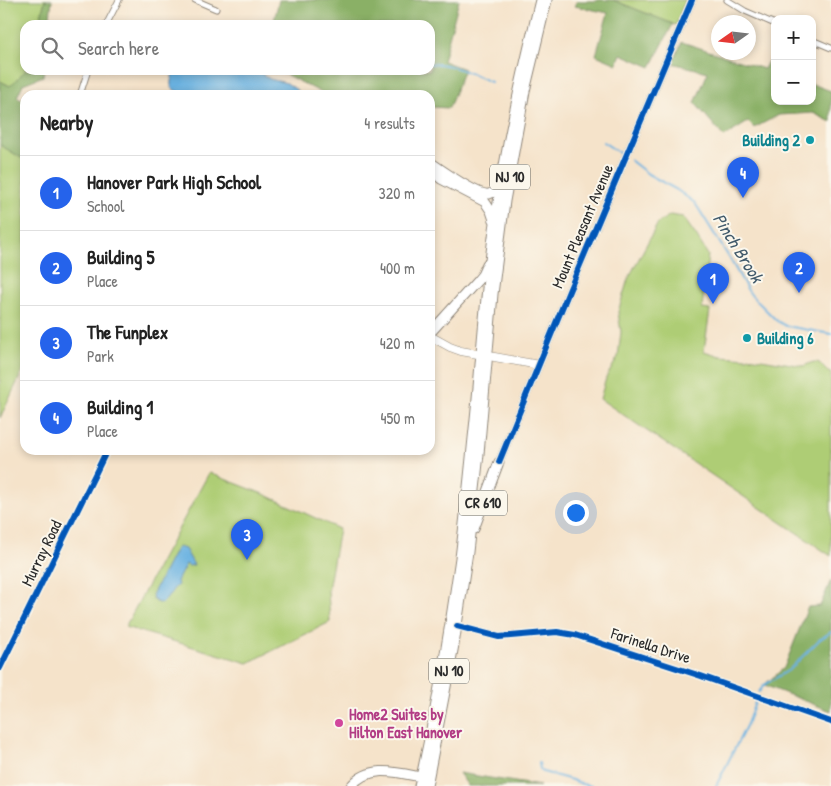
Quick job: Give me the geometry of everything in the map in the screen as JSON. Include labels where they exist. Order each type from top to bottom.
[{"type":"main road","name":"NJ 10","points":[[424,782],[457,626],[469,544],[479,454],[494,224],[518,94],[540,0]]},
{"type":"main road","name":"NJ 10","points":[[424,782],[459,560],[473,438],[506,196],[526,91],[547,0]]},
{"type":"main road","points":[[435,166],[445,174],[482,193],[493,193],[501,184]]},
{"type":"main road","points":[[435,174],[441,179],[484,202],[491,211],[494,224]]},
{"type":"main road","points":[[435,327],[482,275],[492,247]]},
{"type":"main road","name":"CR 610","points":[[469,544],[499,462]]},
{"type":"main road","points":[[351,786],[356,780],[374,772],[389,772],[424,782]]},
{"type":"street","points":[[109,20],[119,0]]},
{"type":"street","points":[[196,0],[216,9]]},
{"type":"street","name":"Mount Pleasant Avenue","points":[[499,462],[692,0]]},
{"type":"street","points":[[727,0],[745,11],[771,22]]},
{"type":"street","points":[[816,42],[831,48]]},
{"type":"street","points":[[82,90],[86,75]]},
{"type":"street","points":[[435,339],[457,350],[539,365]]},
{"type":"street","name":"Murray Road","points":[[0,668],[105,455]]},
{"type":"street","name":"Farinella Drive","points":[[457,626],[499,637],[558,632],[575,634],[831,722]]},
{"type":"green space","points":[[0,0],[45,0],[40,20],[20,20],[21,75],[10,86],[0,81]]},
{"type":"green space","points":[[45,0],[52,0],[50,20],[40,20]]},
{"type":"green space","points":[[279,0],[459,0],[443,61],[464,69],[449,108],[435,107],[435,90],[316,90],[287,75],[435,75],[435,20],[274,20]]},
{"type":"green space","points":[[613,0],[686,0],[676,25]]},
{"type":"green space","points":[[613,0],[673,24],[651,67],[621,54],[617,64],[596,55],[608,13],[575,6],[577,1]]},
{"type":"green space","points":[[682,42],[711,52],[711,60],[737,60],[764,69],[771,56],[771,105],[816,105],[816,85],[831,91],[831,122],[813,113],[779,115],[754,128],[748,122],[724,137],[695,103],[708,72],[672,63]]},
{"type":"green space","points":[[21,75],[43,75],[23,84],[17,97],[20,99],[20,157],[0,145],[0,81],[10,86]]},
{"type":"green space","points":[[0,145],[20,157],[20,376],[0,418]]},
{"type":"green space","points":[[670,215],[683,217],[708,255],[702,309],[710,310],[704,351],[720,356],[749,357],[803,366],[817,362],[831,373],[831,556],[600,399],[606,378],[618,357],[621,332],[618,312],[628,279],[658,223]]},
{"type":"green space","points":[[209,473],[266,495],[339,529],[328,590],[330,622],[248,663],[125,627]]},
{"type":"green space","points":[[831,580],[831,711],[764,685],[784,668],[808,607],[820,606]]},
{"type":"green space","points":[[459,773],[540,786],[468,786]]},
{"type":"water","points":[[172,75],[263,75],[270,79],[287,83],[297,90],[174,90],[171,86]]},
{"type":"water","points":[[179,547],[185,549],[194,565],[189,566],[186,564],[177,581],[178,585],[164,602],[157,602],[153,599],[152,595],[176,549]]},
{"type":"waterway","name":"Pinch Brook","points":[[435,64],[453,67],[491,82]]},
{"type":"waterway","name":"Pinch Brook","points":[[603,142],[621,154]]},
{"type":"waterway","name":"Pinch Brook","points":[[630,160],[648,174],[677,190],[695,203],[747,289],[777,321],[786,326],[831,334]]},
{"type":"waterway","points":[[759,692],[764,685],[789,670],[819,640],[831,632]]},
{"type":"waterway","points":[[716,786],[747,724],[756,700]]},
{"type":"waterway","points":[[539,763],[540,769],[543,772],[592,786]]},
{"type":"cycle path","points":[[499,462],[692,0]]},
{"type":"cycle path","points":[[0,668],[105,455]]},
{"type":"cycle path","points":[[457,626],[499,637],[557,632],[575,635],[701,676],[831,722]]},
{"type":"place","name":"Building 2","points":[[810,140]]},
{"type":"place","name":"Building 1","points":[[743,198]]},
{"type":"place","name":"Building 5","points":[[799,293]]},
{"type":"place","name":"Hanover Park High School","points":[[713,304]]},
{"type":"place","name":"Building 6","points":[[747,338]]},
{"type":"place","name":"The Funplex","points":[[247,560]]},
{"type":"place","name":"Home2 Suites by Hilton East Hanover","points":[[339,723]]}]
